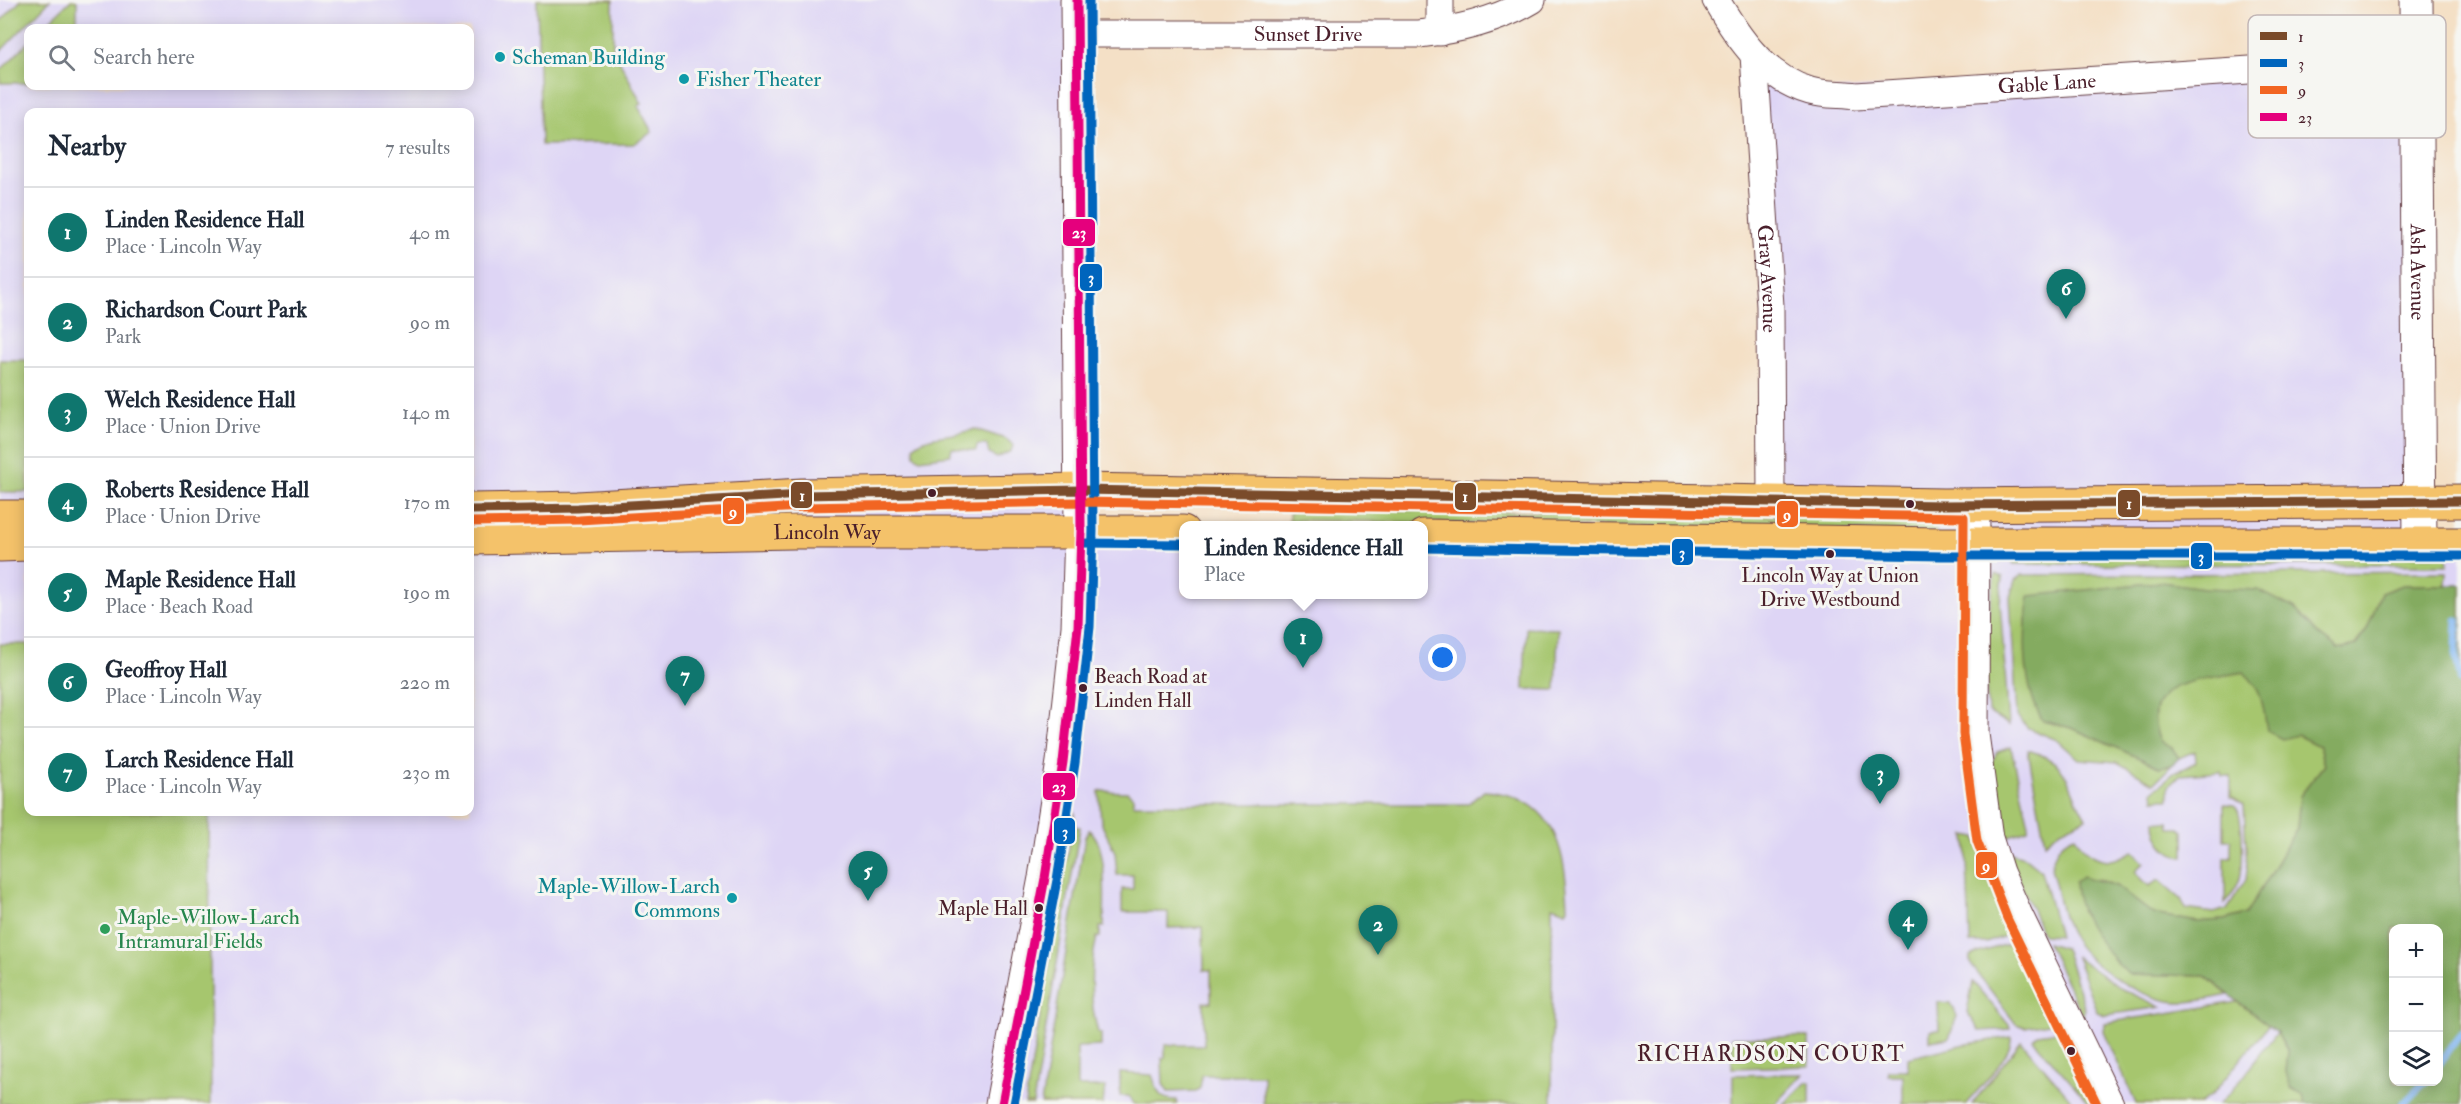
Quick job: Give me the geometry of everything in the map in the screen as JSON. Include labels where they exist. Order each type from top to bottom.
[{"type":"main road","name":"Lincoln Way","points":[[474,510],[589,508],[802,495],[1081,490],[1976,505],[2461,501]]},
{"type":"main road","points":[[0,517],[24,517]]},
{"type":"main road","name":"Lincoln Way","points":[[474,538],[1179,532]]},
{"type":"main road","points":[[1428,537],[1976,544],[2461,544]]},
{"type":"main road","points":[[0,545],[24,544]]},
{"type":"street","points":[[1002,1104],[1035,936],[1063,762],[1078,627],[1081,490],[1077,0]]},
{"type":"street","points":[[1440,0],[1440,32]]},
{"type":"street","name":"Sunset Drive","points":[[1078,34],[1419,34],[1440,32],[1487,19],[1532,0]]},
{"type":"street","name":"Gable Lane","points":[[1716,0],[1738,38],[1754,55],[1775,73],[1810,91],[1856,96],[2248,70]]},
{"type":"street","name":"Ash Avenue","points":[[2416,0],[2416,15]]},
{"type":"street","name":"Gray Avenue","points":[[1754,55],[1770,306],[1771,502]]},
{"type":"street","name":"Ash Avenue","points":[[2418,138],[2420,543]]},
{"type":"street","points":[[1976,505],[1975,734],[1989,838],[2000,872],[2018,913],[2110,1104]]},
{"type":"shaded area","points":[[0,0],[1077,0],[1081,531],[1179,532],[1179,599],[1428,599],[1428,536],[1771,543],[1754,55],[1810,91],[2248,68],[2248,138],[2417,138],[2420,543],[2461,544],[2461,1104],[0,1104]]},
{"type":"green space","points":[[21,0],[50,0],[27,24],[24,24],[24,27],[0,52],[0,22]]},
{"type":"green space","points":[[71,0],[77,1],[77,24],[46,24]]},
{"type":"green space","points":[[537,0],[613,0],[613,48],[642,104],[638,106],[652,132],[634,144],[541,145]]},
{"type":"green space","points":[[24,46],[24,83],[0,83],[0,71]]},
{"type":"green space","points":[[0,360],[24,360],[24,492],[0,492]]},
{"type":"green space","points":[[975,429],[1006,439],[1013,445],[1011,451],[997,458],[989,454],[987,445],[977,445],[976,451],[952,448],[950,455],[920,459],[915,455],[914,447],[926,439]]},
{"type":"green space","points":[[1316,509],[1936,518],[1936,533],[1289,520],[1289,513]]},
{"type":"green space","points":[[2447,555],[2448,565],[2013,564],[2014,556]]},
{"type":"green space","points":[[2447,572],[2446,585],[2402,585],[2381,593],[2367,629],[2355,645],[2338,649],[2319,635],[2294,608],[2204,588],[2160,582],[2098,589],[2026,619],[2030,684],[2043,721],[2072,728],[2159,767],[2172,765],[2154,783],[2117,762],[2079,759],[2057,740],[2028,728],[2017,716],[2010,597],[2015,580],[2022,575]]},
{"type":"green space","points":[[1995,574],[2003,577],[2000,602],[2009,725],[1988,712],[1983,647]]},
{"type":"green space","points":[[2160,582],[2204,588],[2258,590],[2294,608],[2319,635],[2338,649],[2356,645],[2367,629],[2381,593],[2402,585],[2461,585],[2461,1104],[2305,1104],[2303,1095],[2291,1088],[2286,1072],[2288,1052],[2277,1032],[2205,976],[2128,974],[2110,955],[2086,920],[2080,907],[2075,882],[2082,876],[2116,886],[2153,914],[2197,922],[2224,920],[2246,914],[2297,828],[2300,796],[2324,765],[2319,746],[2297,735],[2282,739],[2267,731],[2258,691],[2243,672],[2191,682],[2176,687],[2164,695],[2156,706],[2155,722],[2160,742],[2172,748],[2179,758],[2172,765],[2159,767],[2072,728],[2043,721],[2036,708],[2028,677],[2026,628],[2029,596]]},
{"type":"green space","points":[[1526,628],[1558,629],[1556,690],[1524,689]]},
{"type":"green space","name":"Maple-Willow-Larch Intramural Fields","points":[[0,644],[24,644],[24,816],[209,816],[211,1104],[0,1104]]},
{"type":"green space","points":[[2243,672],[2258,691],[2268,731],[2297,735],[2319,746],[2324,765],[2300,796],[2297,828],[2246,914],[2224,920],[2197,922],[2153,914],[2116,886],[2098,879],[2080,910],[2128,974],[2205,976],[2228,995],[2190,1002],[2164,1000],[2148,995],[2117,979],[2079,947],[2064,920],[2051,868],[2052,863],[2061,844],[2075,836],[2089,853],[2104,860],[2116,859],[2133,851],[2144,863],[2135,872],[2149,886],[2159,880],[2181,899],[2186,909],[2213,913],[2227,909],[2246,879],[2244,805],[2231,797],[2231,776],[2222,776],[2221,772],[2180,775],[2169,786],[2169,799],[2154,799],[2153,791],[2174,773],[2196,762],[2195,751],[2179,758],[2172,748],[2160,742],[2155,721],[2156,706],[2164,695],[2191,681]]},
{"type":"green space","points":[[2011,747],[2029,825],[2028,830],[2003,838],[1991,763],[1997,752]]},
{"type":"green space","points":[[2028,750],[2054,762],[2061,769],[2086,818],[2061,830],[2045,843]]},
{"type":"green space","points":[[1099,791],[1127,792],[1133,797],[1133,804],[1468,804],[1484,791],[1508,795],[1526,803],[1541,814],[1552,828],[1564,865],[1567,886],[1568,908],[1566,911],[1552,906],[1552,1104],[1263,1104],[1263,1075],[1202,1075],[1200,1088],[1196,1091],[1168,1092],[1163,1084],[1162,1058],[1165,1058],[1165,1045],[1204,1045],[1204,1002],[1211,1002],[1211,970],[1204,970],[1203,927],[1168,928],[1168,912],[1122,912],[1122,889],[1133,889],[1133,875],[1117,875],[1115,852],[1101,823]]},
{"type":"green space","points":[[2224,804],[2234,805],[2240,816],[2242,848],[2240,878],[2235,890],[2225,903],[2225,857],[2231,857],[2231,840],[2224,840]]},
{"type":"green space","points":[[1075,811],[1075,827],[1080,827],[1033,1104],[1025,1104]]},
{"type":"green space","points":[[2155,821],[2169,822],[2170,828],[2180,828],[2184,831],[2184,857],[2172,853],[2163,845],[2157,834]]},
{"type":"green space","points":[[1089,830],[1100,848],[1105,890],[1104,927],[1100,927],[1100,937],[1097,937],[1091,985],[1095,1021],[1098,1033],[1101,1033],[1101,1046],[1077,1047],[1077,1087],[1105,1087],[1103,1104],[1041,1104],[1085,837]]},
{"type":"green space","points":[[1966,835],[1976,837],[1989,880],[2013,933],[1986,943],[1970,943]]},
{"type":"green space","points":[[2007,852],[2024,857],[2041,871],[2059,936],[2043,935]]},
{"type":"green space","points":[[2018,941],[2055,1022],[2025,1027],[2016,1024],[1970,963],[1970,957],[1975,954]]},
{"type":"green space","points":[[2047,943],[2064,948],[2067,954],[2085,1009],[2083,1017]]},
{"type":"green space","points":[[2076,957],[2122,989],[2161,1007],[2105,1015],[2097,1012]]},
{"type":"green space","points":[[1973,982],[2010,1029],[1980,1031],[1967,1012]]},
{"type":"green space","points":[[1938,1002],[1951,1003],[1957,1016],[1949,1038],[1930,1041],[1930,1030],[1939,1030]]},
{"type":"green space","points":[[2237,1002],[2269,1025],[2211,1096],[2199,1104],[2136,1104],[2104,1032],[2105,1023]]},
{"type":"green space","points":[[2058,1031],[2093,1104],[2090,1104],[2033,1039],[2038,1034]]},
{"type":"green space","points":[[2277,1032],[2288,1052],[2286,1072],[2303,1095],[2305,1104],[2218,1104],[2232,1091]]},
{"type":"green space","points":[[1732,1037],[1809,1037],[1809,1066],[1732,1068]]},
{"type":"green space","points":[[2011,1037],[2007,1052],[2001,1062],[1966,1104],[1903,1104],[1903,1075],[1888,1075],[1888,1070],[1908,1070],[1908,1058],[1961,1045]]},
{"type":"green space","points":[[2021,1041],[2075,1104],[1972,1104]]},
{"type":"green space","points":[[1120,1073],[1152,1075],[1159,1093],[1170,1100],[1177,1100],[1177,1104],[1134,1104],[1129,1096],[1120,1096]]},
{"type":"green space","points":[[1803,1074],[1775,1104],[1733,1104],[1733,1075]]},
{"type":"green space","points":[[1807,1082],[1810,1082],[1810,1104],[1784,1104]]},
{"type":"waterway","points":[[2457,620],[2456,658],[2461,681]]},
{"type":"waterway","points":[[2443,1059],[2461,1033]]},
{"type":"waterway","points":[[2403,1104],[2421,1086]]},
{"type":"transit line","name":"23","points":[[1002,1104],[1045,878],[1063,762],[1078,627],[1081,531],[1077,0]]},
{"type":"transit line","name":"3","points":[[1014,1104],[1057,880],[1075,763],[1090,627],[1093,531],[1089,0]]},
{"type":"transit line","name":"1","points":[[474,510],[578,508],[802,495],[1081,490],[1943,505],[2461,501]]},
{"type":"transit line","name":"9","points":[[474,522],[579,520],[802,507],[1081,502],[1964,517],[1963,734],[1977,841],[2007,918],[2097,1104]]},
{"type":"transit line","name":"3","points":[[1081,543],[1179,544]]},
{"type":"transit line","name":"3","points":[[1428,548],[1942,556],[2461,556]]},
{"type":"place","name":"Scheman Building","points":[[500,57]]},
{"type":"place","name":"Fisher Theater","points":[[684,79]]},
{"type":"place","name":"Geoffroy Hall","points":[[2066,319]]},
{"type":"place","name":"Lincoln Way at Union Drive Westbound","points":[[1830,554]]},
{"type":"place","name":"Linden Residence Hall","points":[[1303,668]]},
{"type":"place","name":"Beach Road at Linden Hall","points":[[1083,688]]},
{"type":"place","name":"Larch Residence Hall","points":[[685,706]]},
{"type":"place","name":"Welch Residence Hall","points":[[1880,804]]},
{"type":"place","name":"Maple-Willow-Larch Commons","points":[[732,898]]},
{"type":"place","name":"Maple Residence Hall","points":[[868,901]]},
{"type":"place","name":"Maple Hall","points":[[1039,908]]},
{"type":"place","name":"Maple-Willow-Larch Intramural Fields","points":[[105,929]]},
{"type":"place","name":"Roberts Residence Hall","points":[[1908,950]]},
{"type":"place","name":"Richardson Court Park","points":[[1378,955]]},
{"type":"district","name":"RICHARDSON COURT","points":[[1771,1054]]}]
